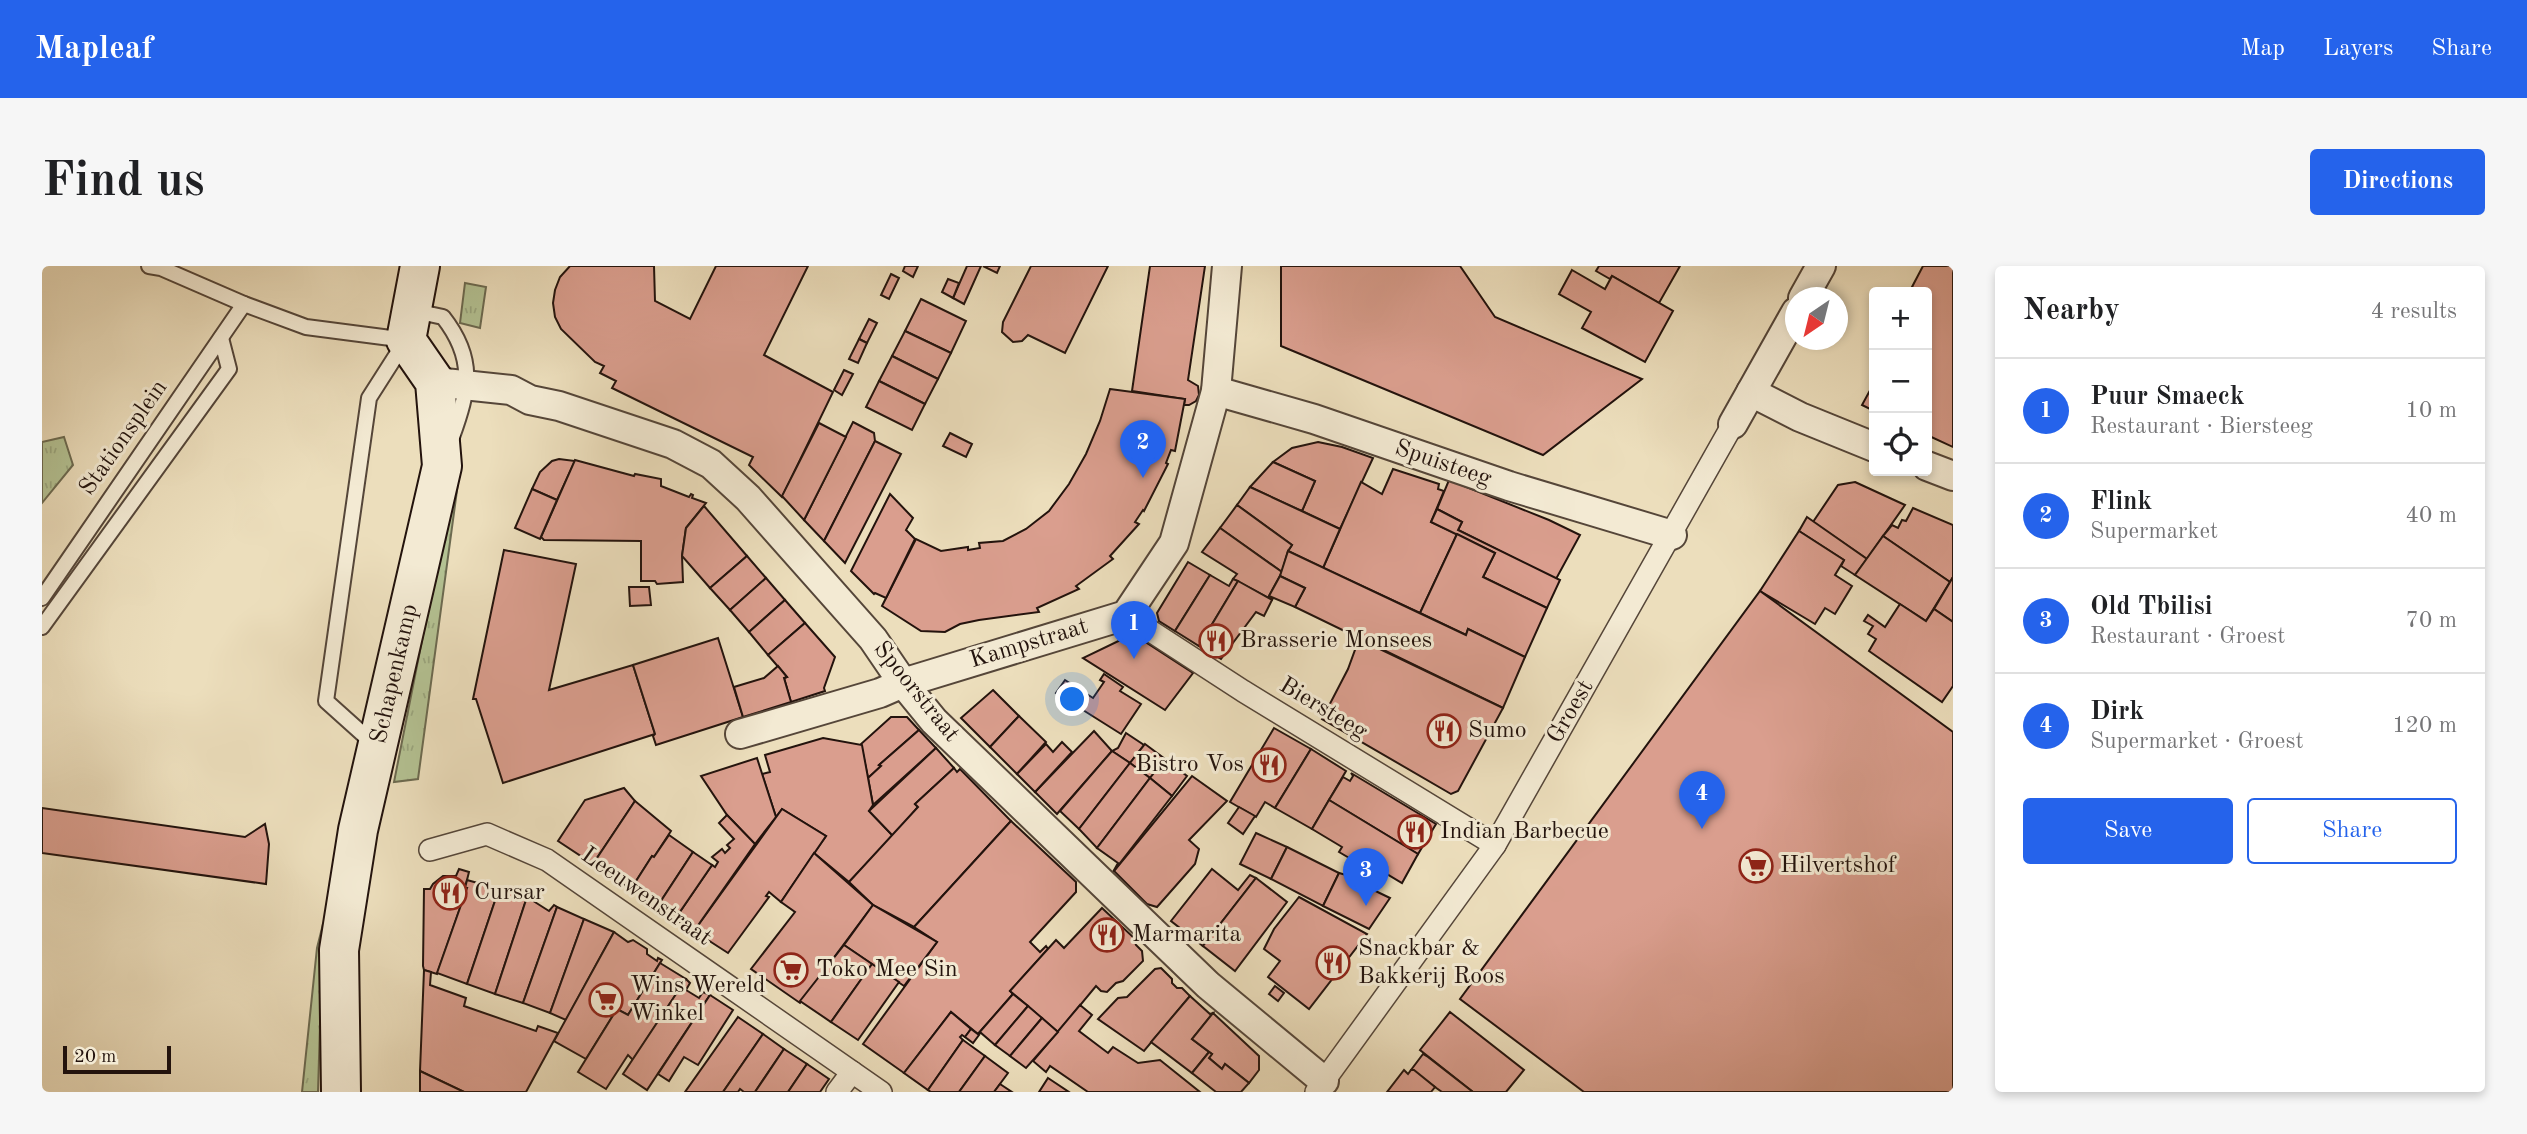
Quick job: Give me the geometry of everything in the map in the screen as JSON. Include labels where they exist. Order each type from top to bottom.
[{"type":"main road","points":[[398,329],[420,266]]},
{"type":"main road","name":"Schapenkamp","points":[[341,1092],[339,950],[358,830],[442,466],[451,383],[398,329]]},
{"type":"street","points":[[1126,615],[1174,543],[1216,391],[1227,266]]},
{"type":"street","points":[[1809,287],[1821,266]]},
{"type":"street","name":"Groest","points":[[1320,1086],[1495,845],[1785,332]]},
{"type":"street","name":"Spoorstraat","points":[[451,383],[511,390],[530,400],[559,406],[673,444],[711,464],[748,498],[873,639],[903,683],[934,721],[1208,985],[1320,1086]]},
{"type":"street","name":"Spuisteeg","points":[[1216,391],[1314,419],[1510,486],[1672,535]]},
{"type":"street","points":[[1751,392],[1800,417],[1869,445]]},
{"type":"street","points":[[1932,468],[1953,476]]},
{"type":"street","name":"Kampstraat","points":[[740,734],[1126,615]]},
{"type":"street","name":"Biersteeg","points":[[1126,615],[1243,691],[1495,845]]},
{"type":"street","name":"Leeuwenstraat","points":[[430,850],[487,834],[547,860],[881,1092]]},
{"type":"street","points":[[836,1092],[852,1072]]},
{"type":"lane","points":[[149,266],[161,268],[306,327],[398,329],[369,398],[326,701],[378,748]]},
{"type":"lane","name":"Stationsplein","points":[[42,598],[244,304]]},
{"type":"lane","points":[[42,627],[229,369],[221,338]]},
{"type":"green space","points":[[465,283],[486,287],[480,328],[460,323]]},
{"type":"green space","points":[[64,437],[73,465],[42,503],[42,442]]},
{"type":"green space","points":[[454,479],[458,483],[418,779],[394,782]]},
{"type":"green space","points":[[323,924],[318,1092],[302,1092],[317,948]]},
{"type":"building","points":[[570,266],[654,266],[655,301],[690,319],[716,266],[808,266],[764,355],[833,392],[782,497],[749,465],[753,457],[612,388],[616,381],[600,373],[604,366],[595,362],[561,329],[555,317],[553,303],[560,277]]},
{"type":"building","points":[[905,266],[918,266],[913,277],[903,271]]},
{"type":"building","points":[[967,266],[981,266],[964,304],[953,298]]},
{"type":"building","points":[[983,266],[1000,266],[997,273]]},
{"type":"building","points":[[1031,266],[1108,266],[1065,353],[1028,335],[1022,341],[1013,342],[1002,332],[1003,322]]},
{"type":"building","points":[[1150,266],[1205,266],[1188,380],[1198,386],[1199,395],[1196,401],[1189,405],[1184,405],[1185,399],[1132,391]]},
{"type":"building","points":[[1281,266],[1460,266],[1495,317],[1642,379],[1543,455],[1281,346]]},
{"type":"building","points":[[1599,266],[1680,266],[1659,303],[1612,276],[1610,279],[1596,271]]},
{"type":"building","points":[[1923,266],[1953,266],[1953,447],[1932,437],[1932,287],[1912,287]]},
{"type":"building","points":[[1572,270],[1605,289],[1612,276],[1673,311],[1645,362],[1582,328],[1591,312],[1559,294]]},
{"type":"building","points":[[891,274],[899,278],[889,299],[881,295]]},
{"type":"building","points":[[948,279],[959,283],[953,298],[942,292]]},
{"type":"building","points":[[921,299],[966,321],[951,353],[905,331]]},
{"type":"building","points":[[869,319],[877,323],[867,343],[859,339]]},
{"type":"building","points":[[905,331],[951,353],[938,379],[892,356]]},
{"type":"building","points":[[859,339],[867,343],[858,363],[849,359]]},
{"type":"building","points":[[892,356],[938,379],[925,404],[879,381]]},
{"type":"building","points":[[844,370],[853,374],[842,395],[834,390]]},
{"type":"building","points":[[879,381],[925,404],[912,430],[866,407]]},
{"type":"building","points":[[1110,389],[1185,399],[1175,451],[1171,450],[1166,463],[1168,464],[1144,511],[1135,522],[1139,524],[1110,556],[1113,559],[1076,586],[1079,589],[1037,608],[1039,612],[960,624],[945,632],[921,631],[882,606],[916,539],[941,551],[980,548],[979,543],[1003,541],[1026,529],[1049,511],[1086,454]]},
{"type":"building","points":[[1869,392],[1869,408],[1862,405]]},
{"type":"building","points":[[853,422],[874,433],[875,441],[824,541],[804,520]]},
{"type":"building","points":[[819,423],[846,437],[804,520],[782,496]]},
{"type":"building","points":[[950,433],[972,444],[966,457],[943,446]]},
{"type":"building","points":[[875,441],[901,454],[845,563],[824,541]]},
{"type":"building","points":[[1318,442],[1373,458],[1340,529],[1302,511],[1315,481],[1273,462],[1292,448]]},
{"type":"building","points":[[575,460],[634,476],[661,479],[661,486],[689,497],[691,494],[692,498],[706,503],[686,528],[682,556],[683,582],[657,584],[655,581],[641,581],[641,541],[544,540],[541,537]]},
{"type":"building","points":[[552,461],[575,461],[557,500],[532,489],[540,472]]},
{"type":"building","points":[[1273,462],[1315,481],[1302,511],[1250,487]]},
{"type":"building","points":[[1393,469],[1439,484],[1438,489],[1444,491],[1431,522],[1457,534],[1420,613],[1323,568],[1361,482],[1382,494]]},
{"type":"building","points":[[1449,480],[1580,535],[1556,579],[1458,530],[1462,522],[1437,509]]},
{"type":"building","points":[[1855,482],[1905,505],[1867,559],[1813,522],[1838,485]]},
{"type":"building","points":[[1250,487],[1340,529],[1323,568],[1288,551],[1292,545],[1237,505]]},
{"type":"building","points":[[532,489],[557,500],[540,539],[515,528]]},
{"type":"building","points":[[890,494],[913,518],[906,530],[915,539],[886,598],[874,594],[851,571]]},
{"type":"building","points":[[1237,505],[1292,545],[1282,572],[1220,528]]},
{"type":"building","points":[[704,506],[747,556],[710,588],[682,556],[686,528]]},
{"type":"building","points":[[1913,508],[1953,525],[1953,577],[1950,582],[1883,536],[1892,525],[1898,528],[1902,520],[1906,521]]},
{"type":"building","points":[[1437,509],[1462,522],[1458,530],[1560,580],[1547,608],[1483,577],[1495,553],[1431,522]]},
{"type":"building","points":[[1807,517],[1867,559],[1855,575],[1841,566],[1844,560],[1799,531]]},
{"type":"building","points":[[1220,528],[1282,572],[1269,596],[1272,600],[1233,579],[1237,574],[1202,552]]},
{"type":"building","points":[[1799,531],[1844,560],[1835,575],[1852,586],[1835,614],[1825,608],[1815,624],[1760,591]]},
{"type":"building","points":[[1457,534],[1495,553],[1483,577],[1547,608],[1525,657],[1468,629],[1466,635],[1420,613]]},
{"type":"building","points":[[1883,536],[1950,582],[1926,621],[1855,575]]},
{"type":"building","points":[[504,550],[576,564],[549,690],[633,665],[655,734],[503,783],[476,699],[473,699]]},
{"type":"building","points":[[1288,551],[1466,635],[1468,629],[1525,657],[1503,708],[1295,607],[1305,588],[1280,576]]},
{"type":"building","points":[[747,556],[766,578],[730,610],[710,588]]},
{"type":"building","points":[[1188,562],[1210,575],[1175,631],[1159,621],[1157,613]]},
{"type":"building","points":[[1210,575],[1229,586],[1233,579],[1238,581],[1199,646],[1175,631]]},
{"type":"building","points":[[1280,576],[1305,588],[1295,607],[1269,596]]},
{"type":"building","points":[[1953,577],[1953,622],[1934,609]]},
{"type":"building","points":[[766,578],[785,600],[749,632],[730,610]]},
{"type":"building","points":[[1238,581],[1272,600],[1264,616],[1256,612],[1221,659],[1199,646]]},
{"type":"building","points":[[629,587],[649,587],[651,605],[630,606]]},
{"type":"building","name":"Hilvertshof","points":[[1760,591],[1953,732],[1953,1092],[1584,1092],[1460,999]]},
{"type":"building","points":[[785,600],[805,623],[768,655],[749,632]]},
{"type":"building","points":[[1900,604],[1926,621],[1934,609],[1953,622],[1953,686],[1942,702],[1869,651],[1876,639],[1868,634],[1873,626],[1864,621],[1868,615],[1885,627]]},
{"type":"building","points":[[805,623],[835,657],[825,691],[791,702],[784,678],[787,677],[768,655]]},
{"type":"building","points":[[1133,634],[1193,673],[1165,710],[1083,658]]},
{"type":"building","points":[[718,638],[743,717],[656,745],[633,665]]},
{"type":"building","points":[[1359,639],[1503,708],[1458,791],[1451,794],[1322,719],[1348,669]]},
{"type":"building","points":[[778,666],[787,677],[784,678],[791,702],[743,717],[734,687],[764,678]]},
{"type":"building","points":[[1104,674],[1123,687],[1120,691],[1141,704],[1121,734],[1056,693],[1065,680],[1093,698],[1104,682],[1100,680]]},
{"type":"building","points":[[993,690],[1019,716],[990,747],[961,718]]},
{"type":"building","points":[[1019,716],[1046,742],[1017,774],[990,747]]},
{"type":"building","points":[[891,717],[907,717],[919,730],[868,778],[861,744]]},
{"type":"building","points":[[1274,728],[1311,749],[1275,808],[1265,802],[1256,817],[1230,802]]},
{"type":"building","points":[[919,730],[936,748],[873,805],[868,778]]},
{"type":"building","points":[[1094,731],[1112,751],[1057,814],[1035,792]]},
{"type":"building","points":[[1126,733],[1144,745],[1130,763],[1112,751],[1118,748]]},
{"type":"building","points":[[823,738],[862,745],[873,805],[869,811],[893,836],[849,882],[814,853],[826,836],[782,809],[776,817],[762,774],[770,772],[765,755]]},
{"type":"building","points":[[1062,742],[1072,752],[1035,792],[1017,774],[1046,744],[1053,752]]},
{"type":"building","points":[[1145,744],[1165,759],[1150,778],[1130,763]]},
{"type":"building","points":[[936,748],[954,768],[915,804],[918,807],[893,836],[869,811]]},
{"type":"building","points":[[1311,749],[1346,771],[1312,829],[1275,808]]},
{"type":"building","points":[[1112,751],[1130,763],[1079,829],[1060,811]]},
{"type":"building","points":[[757,758],[776,817],[755,844],[727,815],[701,776]]},
{"type":"building","points":[[1165,759],[1187,776],[1172,796],[1150,778]]},
{"type":"building","points":[[1130,763],[1150,778],[1097,848],[1079,829]]},
{"type":"building","points":[[954,768],[957,772],[960,769],[1011,821],[914,927],[873,905],[849,882],[918,807],[915,804]]},
{"type":"building","points":[[1351,773],[1436,824],[1418,854],[1329,800],[1343,777],[1350,781],[1353,776]]},
{"type":"building","points":[[1192,776],[1227,801],[1189,840],[1199,849],[1195,864],[1157,907],[1147,904],[1114,871]]},
{"type":"building","points":[[1150,778],[1172,796],[1113,872],[1118,863],[1097,848]]},
{"type":"building","points":[[624,788],[635,801],[593,864],[558,841],[585,800]]},
{"type":"building","points":[[1329,800],[1418,854],[1402,883],[1380,870],[1375,873],[1339,852],[1342,847],[1312,829]]},
{"type":"building","points":[[635,801],[671,831],[631,889],[593,864]]},
{"type":"building","points":[[1239,807],[1255,816],[1243,834],[1228,823]]},
{"type":"building","points":[[42,808],[245,837],[265,824],[269,844],[266,884],[42,853]]},
{"type":"building","points":[[782,809],[826,836],[781,902],[769,892],[766,896],[769,897],[728,953],[694,931]]},
{"type":"building","points":[[727,815],[755,844],[694,931],[675,919],[712,865],[715,867],[718,862],[712,857],[722,849],[725,853],[730,848],[727,845],[734,839],[719,823]]},
{"type":"building","points":[[1011,821],[1076,882],[1076,892],[1030,942],[1040,952],[1046,946],[1048,949],[1010,991],[1013,994],[978,1034],[951,1012],[904,1073],[863,1044],[937,942],[914,927]]},
{"type":"building","points":[[1256,833],[1287,847],[1271,879],[1240,864]]},
{"type":"building","points":[[669,835],[693,852],[657,907],[631,889]]},
{"type":"building","points":[[1287,847],[1339,873],[1323,906],[1271,879]]},
{"type":"building","points":[[693,852],[712,865],[675,919],[657,907]]},
{"type":"building","points":[[814,853],[873,905],[800,1003],[751,969],[795,912],[781,902]]},
{"type":"building","points":[[459,869],[469,872],[467,888],[437,974],[424,970],[423,966],[424,889],[430,889],[443,876],[456,876]]},
{"type":"building","points":[[1212,869],[1238,890],[1250,875],[1256,878],[1203,946],[1171,921]]},
{"type":"building","points":[[1339,873],[1361,879],[1363,885],[1390,898],[1369,929],[1323,906]]},
{"type":"building","points":[[1256,878],[1287,902],[1235,971],[1203,946]]},
{"type":"building","points":[[467,880],[499,889],[467,984],[437,973],[467,888]]},
{"type":"building","points":[[499,889],[527,897],[495,994],[467,984]]},
{"type":"building","points":[[527,897],[549,911],[554,905],[557,907],[523,1003],[495,994]]},
{"type":"building","points":[[1299,897],[1367,934],[1309,1009],[1268,977],[1280,961],[1264,949],[1274,929]]},
{"type":"building","points":[[873,905],[937,942],[904,986],[844,945]]},
{"type":"building","points":[[557,907],[584,919],[550,1013],[523,1003]]},
{"type":"building","points":[[1102,908],[1133,937],[1142,951],[1143,961],[1123,981],[1116,983],[1107,992],[1096,986],[1058,1032],[1010,991],[1056,940],[1064,948]]},
{"type":"building","points":[[584,919],[614,932],[566,1020],[550,1013]]},
{"type":"building","points":[[614,932],[628,942],[633,940],[647,949],[647,954],[657,961],[658,958],[662,960],[628,1015],[617,1009],[586,1059],[554,1041]]},
{"type":"building","points":[[844,945],[872,964],[831,1022],[800,1001]]},
{"type":"building","points":[[660,963],[686,979],[633,1060],[628,1055],[606,1089],[578,1072],[617,1009],[628,1015]]},
{"type":"building","points":[[872,964],[899,982],[858,1040],[831,1022]]},
{"type":"building","points":[[1161,968],[1177,988],[1182,988],[1190,996],[1144,1051],[1098,1019],[1118,998],[1127,997],[1155,969]]},
{"type":"building","points":[[424,970],[431,972],[430,985],[466,998],[464,1006],[536,1031],[538,1026],[558,1033],[526,1092],[464,1092],[420,1071]]},
{"type":"building","points":[[686,979],[690,983],[686,990],[699,998],[703,992],[710,995],[647,1090],[623,1074]]},
{"type":"building","points":[[1275,986],[1284,993],[1278,1001],[1269,994]]},
{"type":"building","points":[[1013,994],[1028,1006],[995,1045],[981,1033],[978,1034]]},
{"type":"building","points":[[710,995],[733,1010],[698,1065],[684,1057],[669,1081],[658,1074]]},
{"type":"building","points":[[1190,996],[1210,1014],[1213,1013],[1192,1039],[1209,1052],[1192,1073],[1151,1042]]},
{"type":"building","points":[[1080,1005],[1092,1015],[1079,1031],[1108,1053],[1113,1047],[1138,1063],[1160,1060],[1200,1092],[1088,1092],[1050,1066],[1046,1072],[1033,1061]]},
{"type":"building","points":[[1028,1006],[1042,1018],[1010,1056],[995,1045]]},
{"type":"building","points":[[951,1012],[971,1029],[965,1037],[960,1037],[963,1040],[928,1090],[904,1073]]},
{"type":"building","points":[[1450,1012],[1524,1070],[1506,1092],[1473,1092],[1420,1050]]},
{"type":"building","points":[[1213,1013],[1259,1056],[1259,1070],[1249,1083],[1225,1064],[1222,1069],[1209,1058],[1212,1054],[1192,1039]]},
{"type":"building","points":[[738,1017],[763,1034],[723,1092],[685,1092]]},
{"type":"building","points":[[1042,1018],[1058,1032],[1026,1068],[1010,1056]]},
{"type":"building","points":[[971,1029],[979,1035],[973,1043],[965,1037]]},
{"type":"building","points":[[763,1034],[784,1049],[755,1092],[744,1092],[740,1089],[738,1092],[723,1092]]},
{"type":"building","points":[[963,1040],[985,1056],[959,1092],[931,1092],[928,1090]]},
{"type":"building","points":[[784,1049],[807,1064],[788,1092],[755,1092]]},
{"type":"building","points":[[1209,1052],[1212,1054],[1209,1058],[1222,1069],[1225,1064],[1249,1083],[1241,1092],[1216,1092],[1192,1073]]},
{"type":"building","points":[[1423,1054],[1473,1092],[1442,1092],[1411,1070]]},
{"type":"building","points":[[985,1056],[1008,1073],[994,1092],[959,1092]]},
{"type":"building","points":[[807,1064],[829,1079],[820,1092],[788,1092]]},
{"type":"building","points":[[1404,1070],[1408,1074],[1414,1070],[1435,1087],[1431,1092],[1387,1092]]},
{"type":"building","points":[[420,1071],[464,1092],[420,1092]]},
{"type":"building","points":[[1048,1078],[1069,1092],[1039,1092]]},
{"type":"building","points":[[1000,1084],[1012,1092],[994,1092]]},
{"type":"place","name":"Flink","points":[[1143,478]]},
{"type":"place","name":"Brasserie Monsees","points":[[1216,641]]},
{"type":"place","name":"Puur Smaeck","points":[[1134,659]]},
{"type":"place","name":"Sumo","points":[[1444,731]]},
{"type":"place","name":"Bistro Vos","points":[[1269,765]]},
{"type":"place","name":"Dirk","points":[[1702,829]]},
{"type":"place","name":"Indian Barbecue","points":[[1415,832]]},
{"type":"place","name":"Hilvertshof","points":[[1756,866]]},
{"type":"place","name":"Cursar","points":[[450,893]]},
{"type":"place","name":"Old Tbilisi","points":[[1366,906]]},
{"type":"place","name":"Marmarita","points":[[1107,935]]},
{"type":"place","name":"Snackbar & Bakkerij Roos","points":[[1333,963]]},
{"type":"place","name":"Toko Mee Sin","points":[[791,970]]},
{"type":"place","name":"Wins Wereld Winkel","points":[[606,1000]]}]
